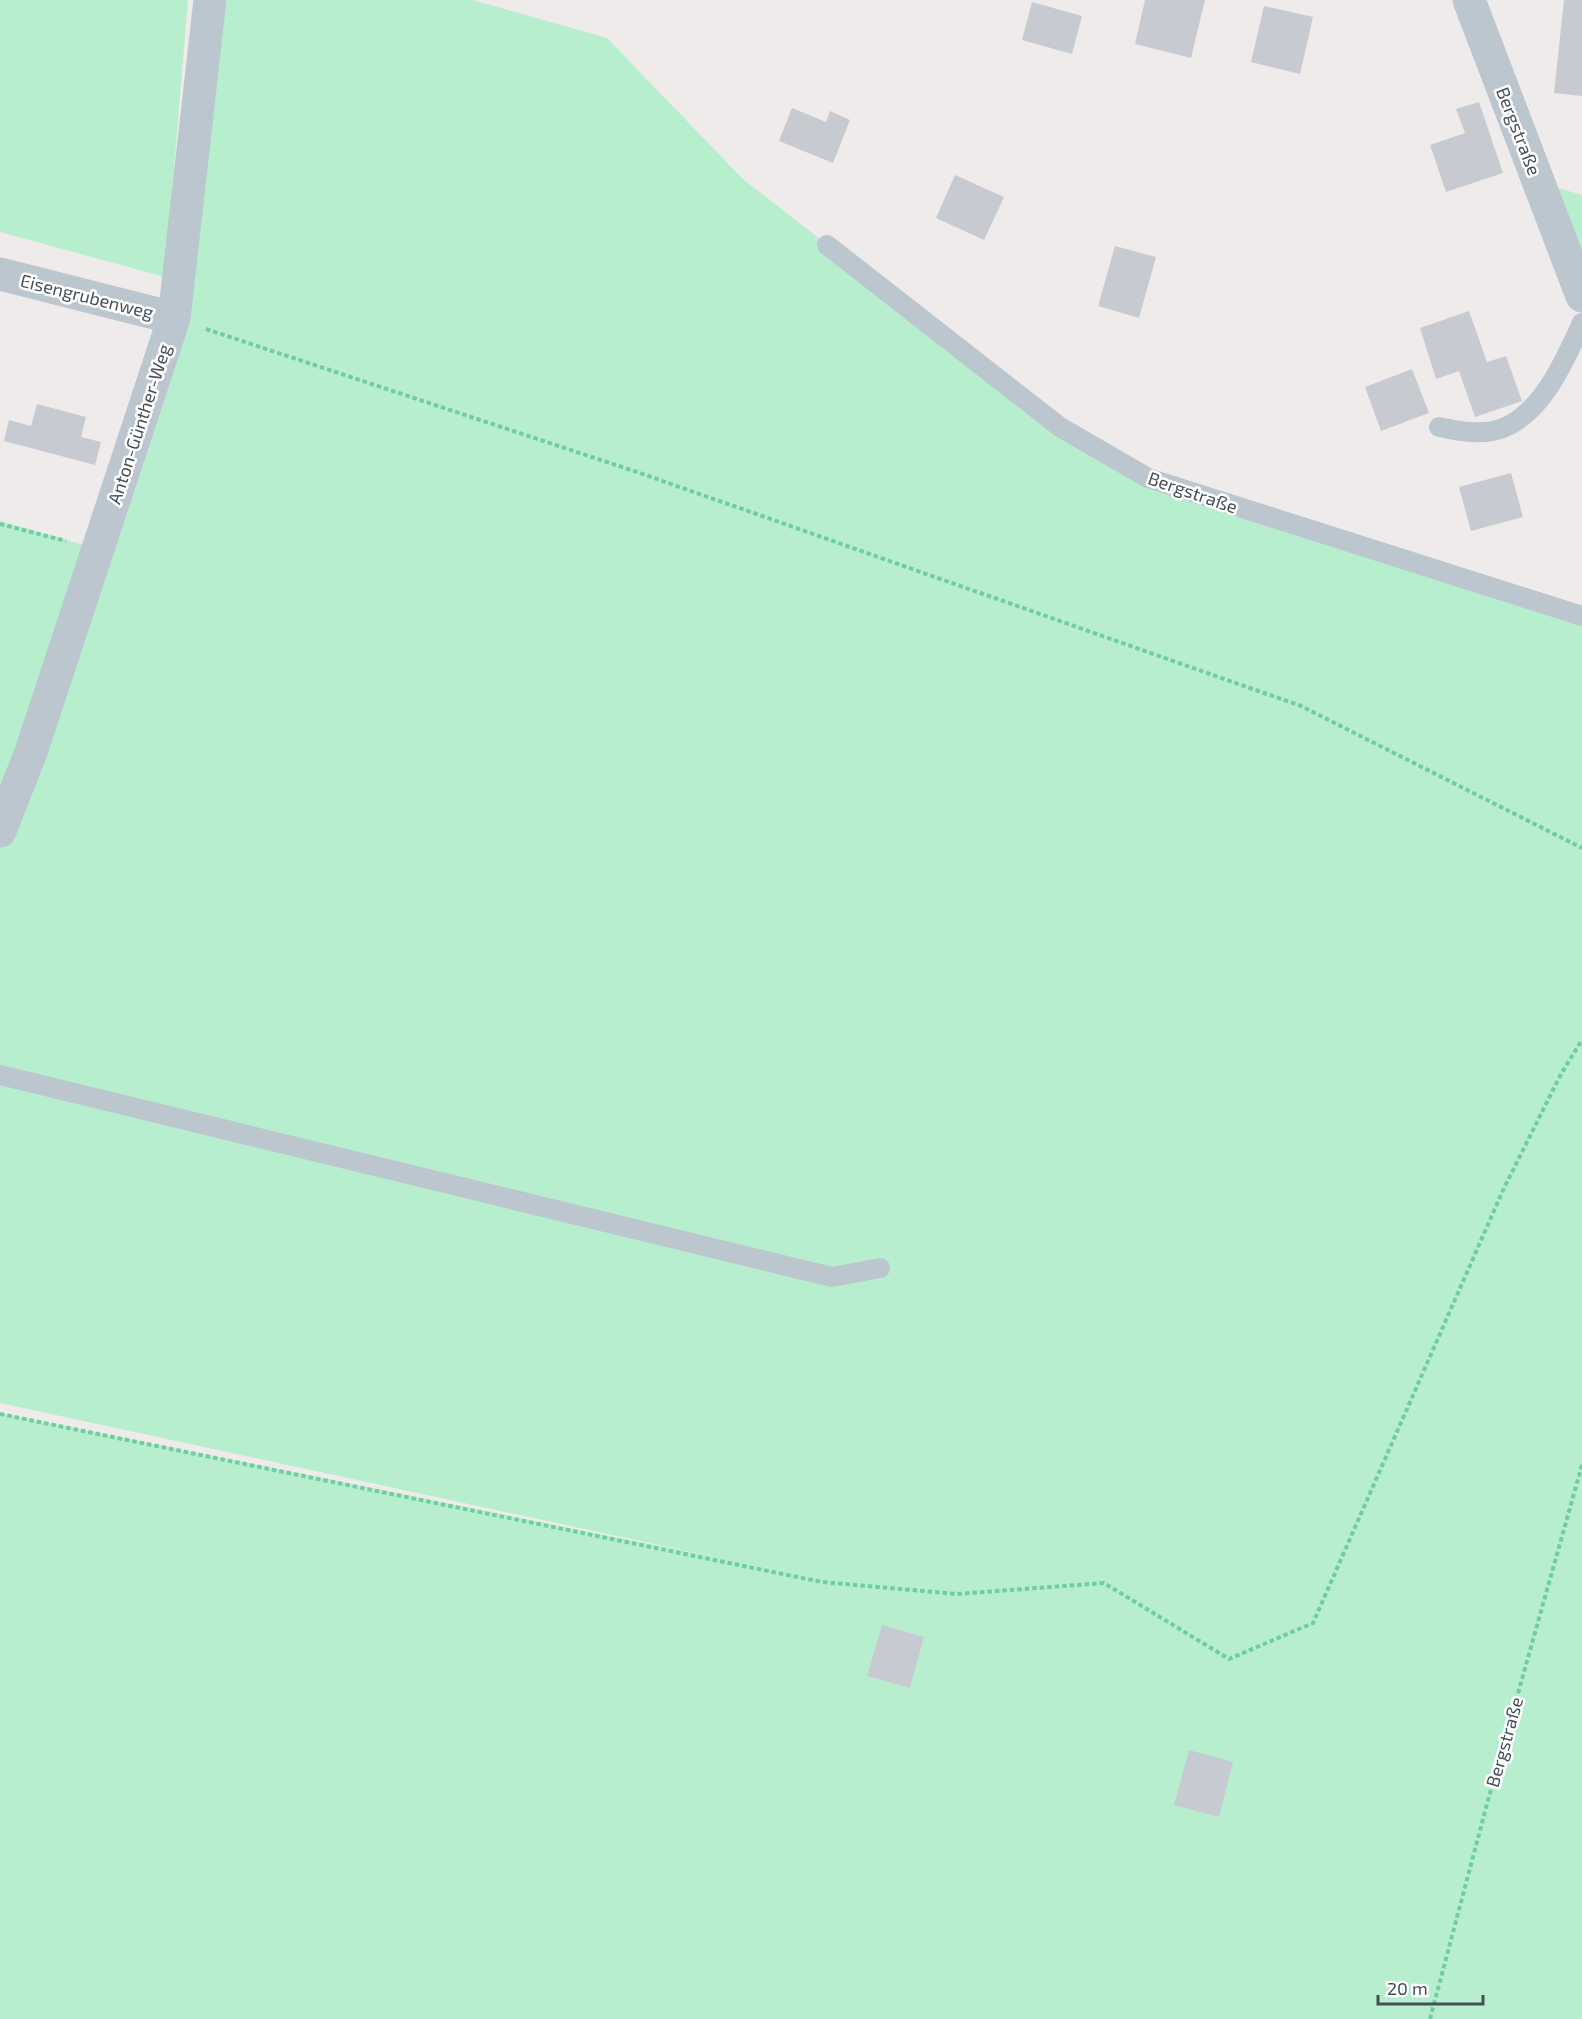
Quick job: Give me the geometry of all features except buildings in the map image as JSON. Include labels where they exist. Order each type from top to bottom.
[{"type":"street","name":"Anton-Günther-Weg","points":[[0,831],[31,752],[174,318],[210,0]]},
{"type":"street","name":"Bergstraße","points":[[1468,0],[1582,296]]},
{"type":"street","name":"Eisengrubenweg","points":[[0,274],[174,318]]},
{"type":"lane","name":"Bergstraße","points":[[827,245],[1060,427],[1148,478],[1582,616]]},
{"type":"lane","points":[[1439,427],[1468,432],[1502,428],[1530,410],[1564,362],[1582,323]]},
{"type":"lane","points":[[0,1075],[832,1278],[880,1268]]},
{"type":"path","points":[[174,318],[640,473],[1301,706],[1582,848]]},
{"type":"path","points":[[0,524],[98,549]]},
{"type":"path","points":[[0,1414],[822,1582],[957,1594],[1104,1582],[1229,1659],[1313,1623],[1504,1188],[1561,1074],[1582,1040]]},
{"type":"path","name":"Bergstraße","points":[[1430,2019],[1487,1804],[1582,1465]]},
{"type":"green space","points":[[0,0],[188,0],[165,277],[0,232]]},
{"type":"green space","points":[[210,0],[473,0],[607,38],[743,179],[1060,427],[1148,478],[1582,616],[1582,2019],[0,2019],[0,1413],[719,1558],[0,1403],[0,521],[98,549],[174,318]]},
{"type":"green space","points":[[1538,182],[1582,195],[1582,296]]}]
